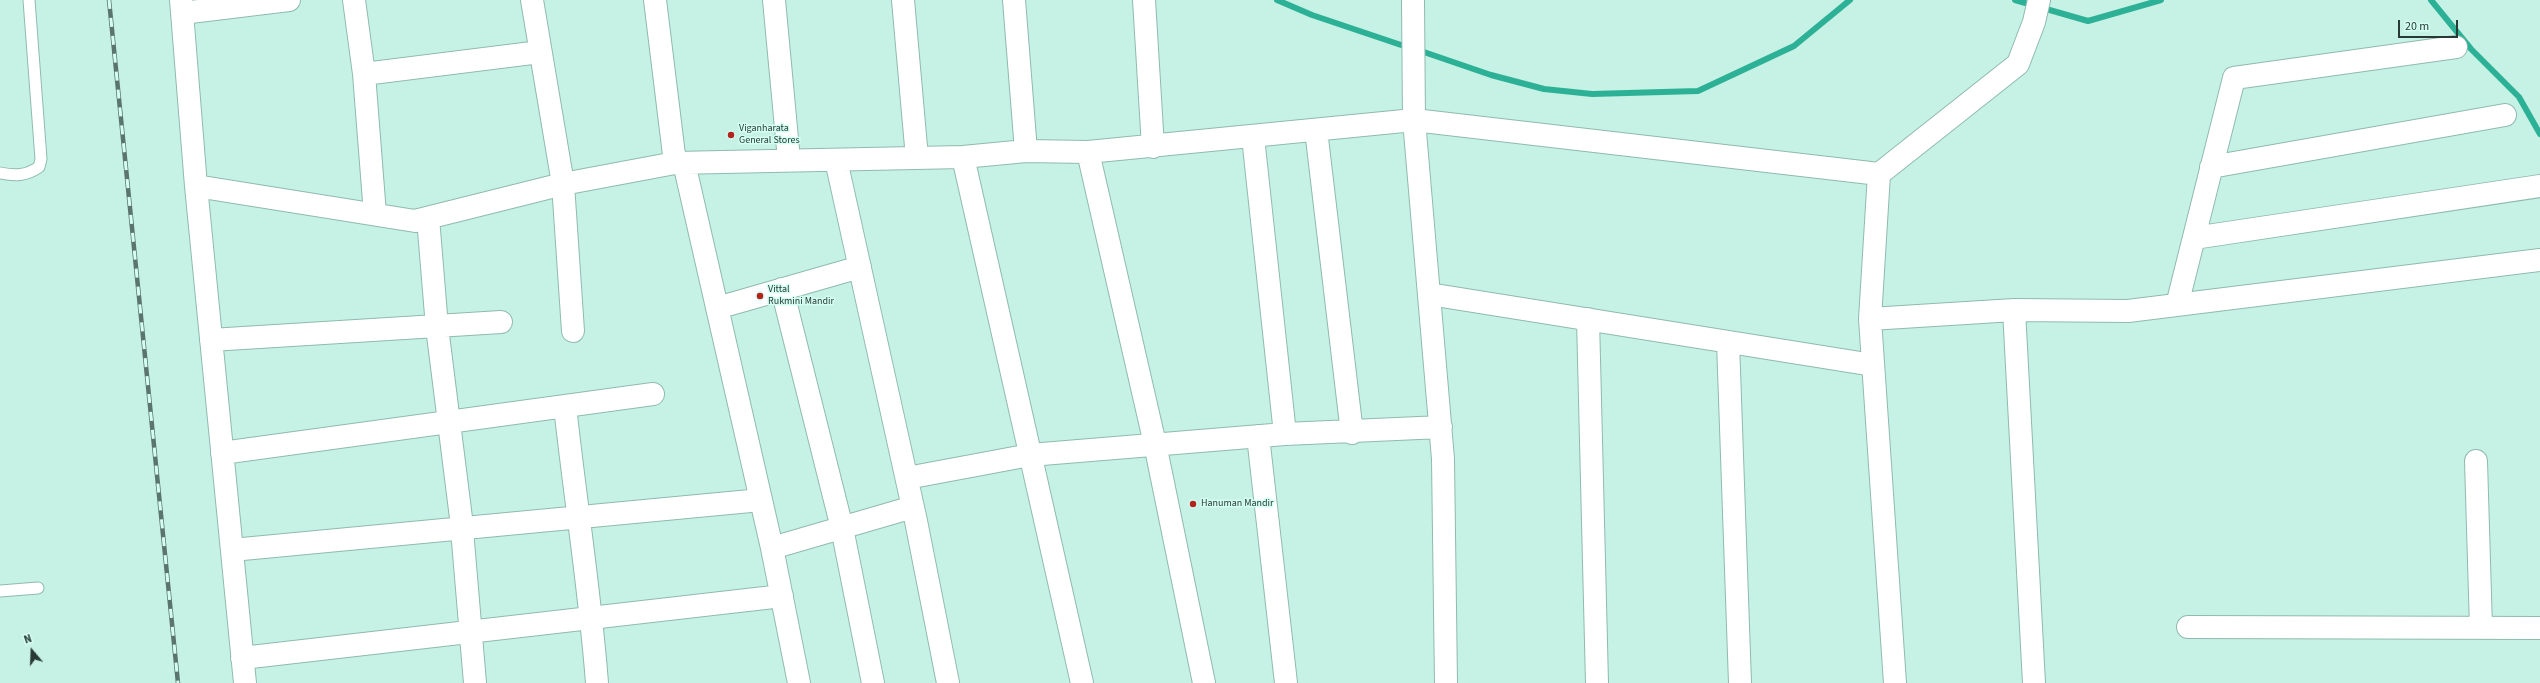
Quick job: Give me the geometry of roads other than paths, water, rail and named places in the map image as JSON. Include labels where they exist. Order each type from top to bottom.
[{"type":"street","points":[[245,683],[196,186],[181,6],[289,0]]},
{"type":"street","points":[[354,0],[364,74],[375,214]]},
{"type":"street","points":[[532,0],[563,184],[573,331]]},
{"type":"street","points":[[655,0],[680,163],[717,308],[772,548],[799,683]]},
{"type":"street","points":[[774,0],[789,160]]},
{"type":"street","points":[[904,0],[917,158]]},
{"type":"street","points":[[1014,0],[1026,151]]},
{"type":"street","points":[[1144,0],[1153,147]]},
{"type":"street","points":[[1413,0],[1414,120],[1443,459],[1446,683]]},
{"type":"street","points":[[196,186],[415,220],[563,184],[680,163],[963,157],[1026,151],[1088,152],[1153,147],[1414,120],[1879,174],[2018,64],[2034,22],[2039,0]]},
{"type":"street","points":[[2177,305],[2234,78],[2456,46]]},
{"type":"street","points":[[364,74],[540,52]]},
{"type":"street","points":[[2212,167],[2505,115]]},
{"type":"street","points":[[1316,130],[1352,433]]},
{"type":"street","points":[[1252,137],[1285,434]]},
{"type":"street","points":[[1088,152],[1155,444],[1204,683]]},
{"type":"street","points":[[963,157],[1082,683]]},
{"type":"street","points":[[836,160],[907,478],[948,683]]},
{"type":"street","points":[[1879,174],[1870,320],[1896,683]]},
{"type":"street","points":[[2194,238],[2540,186]]},
{"type":"street","points":[[428,218],[437,327],[462,529],[475,683]]},
{"type":"street","points":[[1870,320],[2014,310],[2128,311],[2540,260]]},
{"type":"street","points":[[717,308],[860,267]]},
{"type":"street","points":[[782,289],[842,528],[873,683]]},
{"type":"street","points":[[1429,294],[1873,366]]},
{"type":"street","points":[[2014,310],[2034,683]]},
{"type":"street","points":[[1588,319],[1597,683]]},
{"type":"street","points":[[211,340],[501,322]]},
{"type":"street","points":[[1728,342],[1740,683]]},
{"type":"street","points":[[222,454],[653,394]]},
{"type":"street","points":[[565,406],[577,518],[592,619],[597,683]]},
{"type":"street","points":[[907,478],[1030,455],[1285,434],[1352,433],[1441,427]]},
{"type":"street","points":[[1258,436],[1286,683]]},
{"type":"street","points":[[2476,461],[2481,628]]},
{"type":"street","points":[[232,550],[761,500]]},
{"type":"street","points":[[772,548],[913,507]]},
{"type":"street","points":[[242,658],[471,633],[782,596]]},
{"type":"street","points":[[2188,627],[2540,628]]},
{"type":"lane","points":[[0,174],[14,176],[29,174],[39,167],[41,159],[29,0]]},
{"type":"lane","points":[[0,591],[38,588]]},
{"type":"waterway","points":[[1277,0],[1312,15],[1410,48]]},
{"type":"waterway","points":[[1418,50],[1491,75],[1544,89],[1592,94],[1698,91],[1794,46],[1850,0]]},
{"type":"waterway","points":[[2015,0],[2088,21],[2161,0]]},
{"type":"waterway","points":[[2431,0],[2471,49],[2519,97],[2540,134]]},
{"type":"railway","points":[[109,0],[178,683]]},
{"type":"place","name":"Viganharata General Stores","points":[[731,135]]},
{"type":"place","name":"Vittal Rukmini Mandir","points":[[760,296]]},
{"type":"place","name":"Hanuman Mandir","points":[[1193,504]]}]
